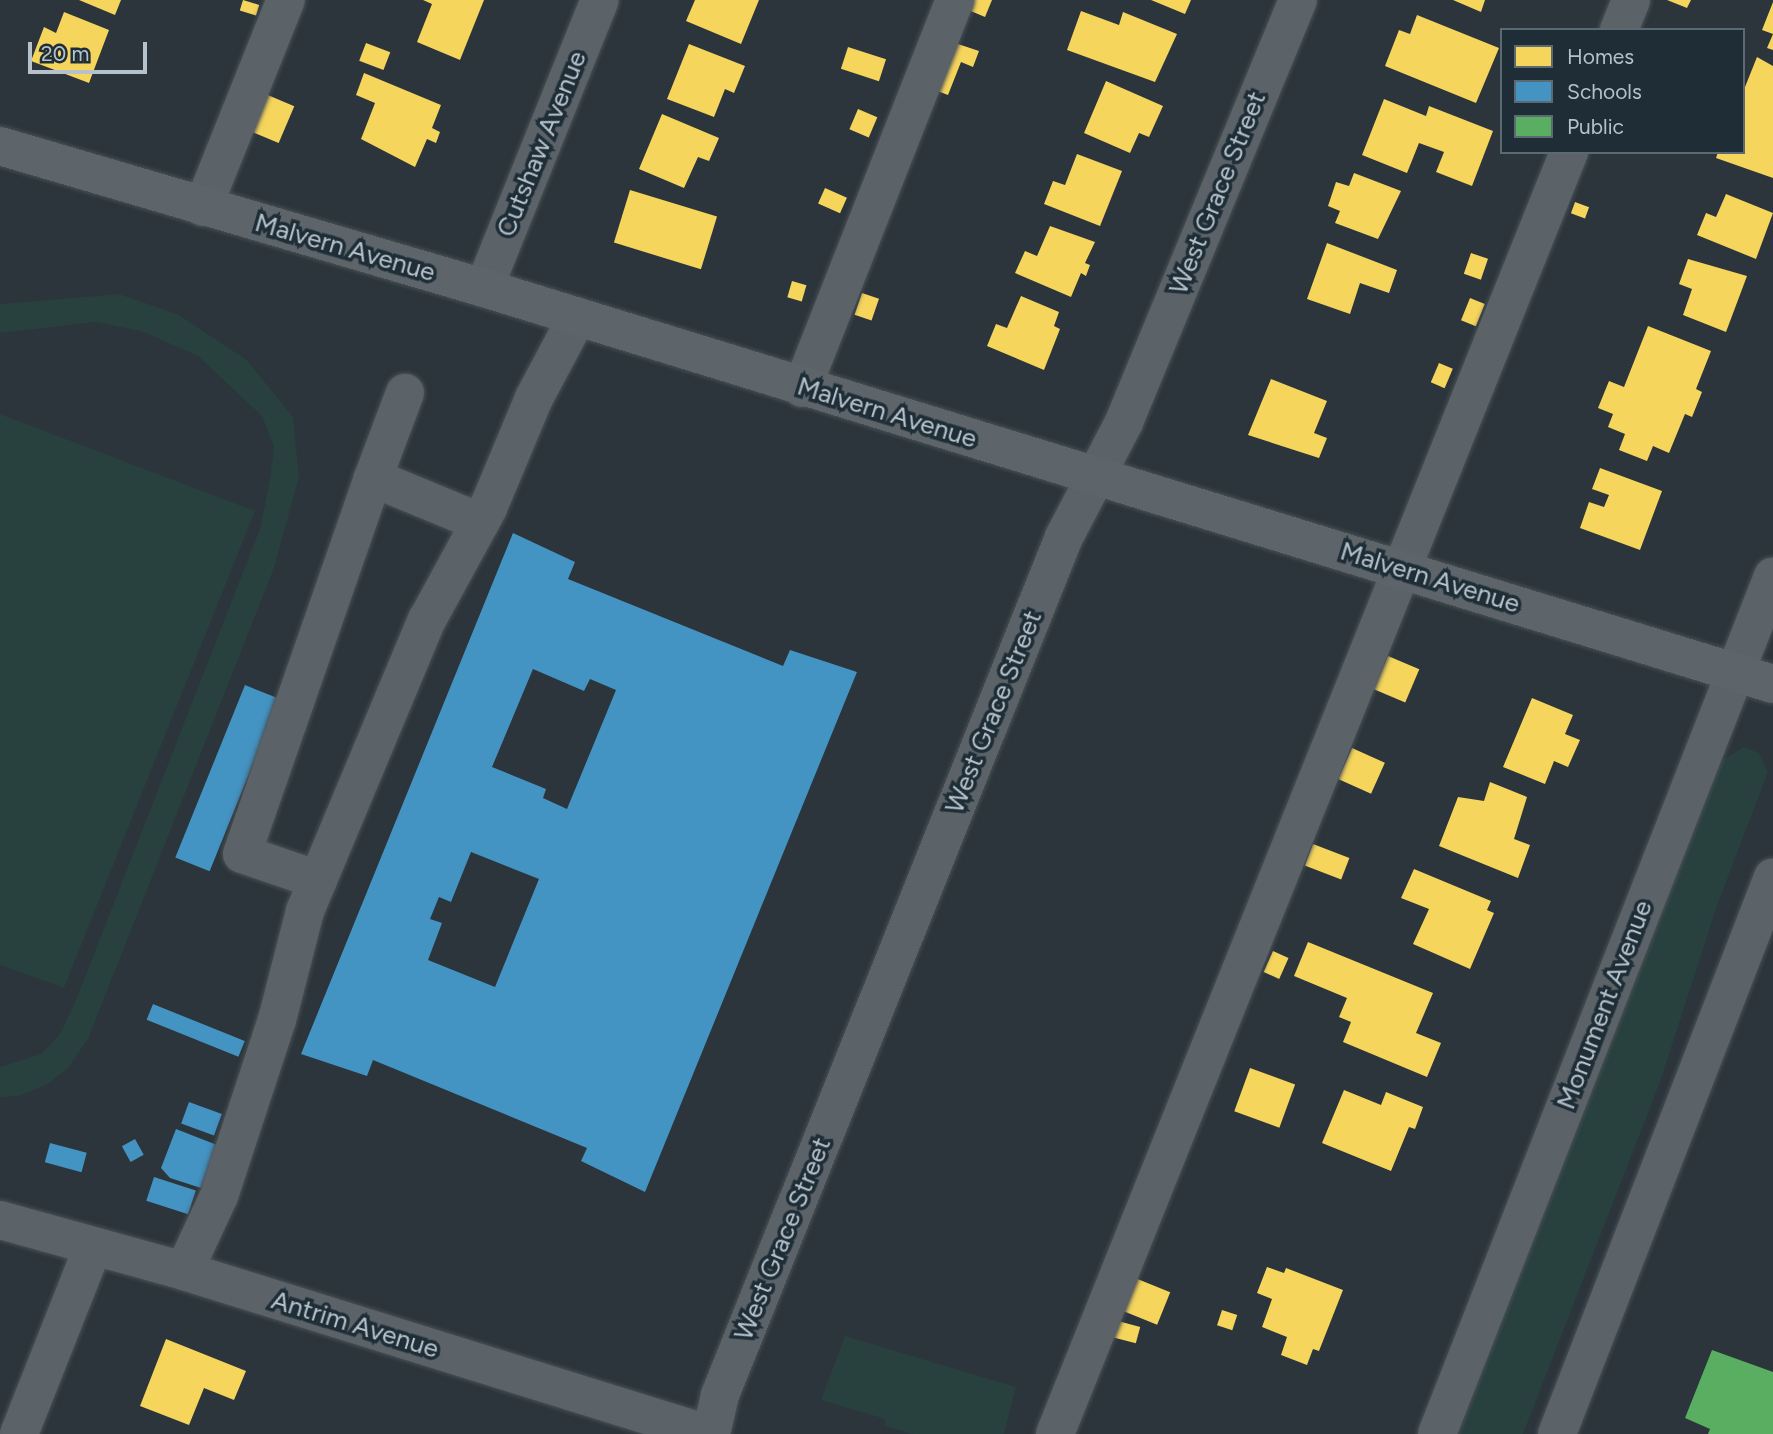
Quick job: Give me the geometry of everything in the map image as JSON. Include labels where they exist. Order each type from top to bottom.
[{"type":"main road","name":"Malvern Avenue","points":[[0,146],[484,288],[802,388],[1095,475],[1773,684]]},
{"type":"street","points":[[203,207],[286,0]]},
{"type":"street","name":"Cutshaw Avenue","points":[[484,288],[600,0]]},
{"type":"street","points":[[802,388],[955,0]]},
{"type":"street","name":"West Grace Street","points":[[710,1434],[720,1395],[1064,537],[1124,422],[1298,0]]},
{"type":"street","points":[[1620,28],[1631,0]]},
{"type":"street","points":[[1055,1434],[1568,154]]},
{"type":"street","points":[[184,1271],[219,1196],[318,880],[427,620],[480,522],[534,398],[577,317]]},
{"type":"street","points":[[318,880],[242,854],[405,393]]},
{"type":"street","points":[[373,478],[480,522]]},
{"type":"street","name":"Monument Avenue","points":[[1437,1434],[1773,576]]},
{"type":"street","points":[[1557,1434],[1773,877]]},
{"type":"street","name":"Antrim Avenue","points":[[0,1220],[184,1271],[710,1434]]},
{"type":"street","points":[[19,1434],[93,1247]]},
{"type":"green space","points":[[119,294],[177,314],[247,360],[293,417],[299,477],[274,568],[88,1039],[68,1068],[48,1084],[19,1096],[0,1097],[0,1067],[41,1054],[60,1034],[76,1000],[261,526],[270,478],[274,447],[262,416],[198,356],[141,331],[95,322],[0,333],[0,304]]},
{"type":"green space","points":[[0,414],[255,511],[64,988],[0,965]]},
{"type":"green space","points":[[1744,747],[1759,753],[1768,772],[1717,906],[1660,1082],[1523,1434],[1453,1434],[1722,760]]},
{"type":"green space","points":[[845,1336],[1016,1387],[1004,1434],[913,1434],[885,1426],[885,1419],[821,1400]]},
{"type":"building: Homes","points":[[79,0],[121,0],[115,15]]},
{"type":"building: Homes","points":[[243,0],[259,5],[256,15],[240,11]]},
{"type":"building: Homes","points":[[423,0],[484,0],[460,60],[417,42],[432,4]]},
{"type":"building: Homes","points":[[695,0],[759,0],[741,44],[686,21]]},
{"type":"building: Homes","points":[[970,0],[992,0],[985,17],[966,9]]},
{"type":"building: Homes","points":[[1151,0],[1191,0],[1185,14]]},
{"type":"building: Homes","points":[[1453,0],[1485,0],[1481,12]]},
{"type":"building: Homes","points":[[1667,0],[1691,0],[1687,8]]},
{"type":"building: Homes","points":[[1773,2],[1773,34],[1762,30]]},
{"type":"building: Homes","points":[[1081,11],[1119,25],[1123,12],[1177,34],[1155,82],[1067,50]]},
{"type":"building: Homes","points":[[64,12],[109,30],[89,83],[31,61],[44,27],[56,33]]},
{"type":"building: Homes","points":[[1417,15],[1499,48],[1476,103],[1385,66],[1399,30],[1410,34]]},
{"type":"building: Homes","points":[[1773,34],[1773,50],[1767,48]]},
{"type":"building: Homes","points":[[949,41],[979,51],[973,67],[961,62],[948,95],[932,89]]},
{"type":"building: Homes","points":[[366,43],[390,52],[383,70],[359,61]]},
{"type":"building: Homes","points":[[689,44],[745,66],[734,93],[725,89],[714,117],[667,99]]},
{"type":"building: Homes","points":[[848,47],[886,59],[879,81],[841,69]]},
{"type":"building: Homes","points":[[1757,57],[1773,66],[1773,178],[1716,158],[1717,154],[1745,154],[1745,87]]},
{"type":"building: Homes","points":[[364,73],[441,105],[432,128],[440,132],[436,143],[427,139],[415,167],[361,139],[375,103],[356,95]]},
{"type":"building: Homes","points":[[1106,81],[1163,106],[1149,137],[1139,133],[1130,153],[1084,133]]},
{"type":"building: Homes","points":[[263,93],[294,106],[279,143],[247,130]]},
{"type":"building: Homes","points":[[1384,99],[1426,116],[1429,106],[1493,131],[1472,186],[1436,172],[1444,152],[1419,143],[1407,173],[1362,155]]},
{"type":"building: Homes","points":[[858,109],[877,117],[869,137],[849,129]]},
{"type":"building: Homes","points":[[662,114],[719,138],[709,161],[698,157],[684,188],[639,169]]},
{"type":"building: Homes","points":[[1077,154],[1122,171],[1100,226],[1044,204],[1053,181],[1065,185]]},
{"type":"building: Homes","points":[[1354,173],[1401,191],[1378,239],[1335,223],[1340,211],[1328,206],[1336,182],[1349,186]]},
{"type":"building: Homes","points":[[825,188],[847,198],[840,213],[818,204]]},
{"type":"building: Homes","points":[[630,190],[717,217],[701,269],[614,243]]},
{"type":"building: Homes","points":[[1726,194],[1773,213],[1756,259],[1697,235],[1706,213],[1716,217]]},
{"type":"building: Homes","points":[[1575,202],[1589,207],[1585,218],[1571,213]]},
{"type":"building: Homes","points":[[1050,226],[1095,242],[1085,263],[1090,265],[1086,276],[1081,273],[1071,297],[1015,273],[1025,251],[1037,256]]},
{"type":"building: Homes","points":[[1327,243],[1397,270],[1389,293],[1360,283],[1350,314],[1307,299]]},
{"type":"building: Homes","points":[[1471,253],[1488,259],[1481,280],[1464,274]]},
{"type":"building: Homes","points":[[1688,259],[1747,276],[1726,332],[1683,315],[1692,289],[1679,284]]},
{"type":"building: Homes","points":[[792,281],[806,285],[802,301],[787,297]]},
{"type":"building: Homes","points":[[862,293],[879,299],[872,321],[855,315]]},
{"type":"building: Homes","points":[[1021,296],[1059,312],[1054,326],[1060,329],[1044,370],[987,346],[996,324],[1007,328]]},
{"type":"building: Homes","points":[[1470,298],[1485,304],[1476,326],[1461,320]]},
{"type":"building: Homes","points":[[1648,326],[1711,351],[1696,389],[1702,392],[1692,417],[1685,414],[1669,453],[1653,446],[1647,461],[1619,450],[1625,434],[1608,427],[1613,414],[1598,408],[1609,381],[1624,387]]},
{"type":"building: Homes","points":[[1439,363],[1453,369],[1445,388],[1431,382]]},
{"type":"building: Homes","points":[[1271,379],[1327,401],[1314,433],[1327,438],[1319,458],[1248,435]]},
{"type":"building: Homes","points":[[1600,468],[1662,491],[1640,550],[1580,528],[1589,502],[1604,507],[1609,495],[1592,489]]},
{"type":"building: Homes","points":[[1388,656],[1419,669],[1405,702],[1374,689]]},
{"type":"building: Homes","points":[[1532,698],[1573,715],[1565,734],[1580,740],[1568,767],[1554,761],[1545,784],[1503,767]]},
{"type":"building: Homes","points":[[1352,748],[1385,763],[1371,794],[1338,779]]},
{"type":"building: Homes","points":[[1490,782],[1527,797],[1514,839],[1530,845],[1518,878],[1439,846],[1458,797],[1484,801]]},
{"type":"building: Homes","points":[[1313,844],[1349,858],[1341,879],[1305,865]]},
{"type":"building: Homes","points":[[1414,869],[1491,901],[1487,910],[1494,913],[1470,969],[1413,944],[1429,909],[1401,898]]},
{"type":"building: Homes","points":[[1308,942],[1433,993],[1416,1033],[1441,1043],[1427,1077],[1343,1042],[1351,1022],[1339,1017],[1347,998],[1294,976]]},
{"type":"building: Homes","points":[[1273,951],[1289,958],[1279,979],[1264,972]]},
{"type":"building: Homes","points":[[1250,1068],[1295,1084],[1279,1128],[1234,1111]]},
{"type":"building: Homes","points":[[1344,1090],[1381,1105],[1386,1092],[1423,1107],[1415,1129],[1409,1127],[1391,1171],[1322,1143]]},
{"type":"building: Homes","points":[[1267,1267],[1284,1273],[1286,1268],[1343,1290],[1319,1351],[1313,1349],[1307,1365],[1281,1355],[1287,1337],[1262,1327],[1272,1299],[1257,1293]]},
{"type":"building: Homes","points":[[1135,1278],[1170,1292],[1157,1325],[1122,1310]]},
{"type":"building: Homes","points":[[1222,1310],[1237,1315],[1232,1330],[1217,1325]]},
{"type":"building: Homes","points":[[1118,1321],[1140,1327],[1136,1343],[1114,1337]]},
{"type":"building: Homes","points":[[166,1339],[246,1371],[234,1400],[204,1388],[189,1425],[140,1406]]},
{"type":"building: Schools","points":[[513,533],[575,562],[568,579],[783,666],[790,650],[857,672],[645,1192],[581,1161],[587,1148],[373,1060],[367,1076],[301,1054]],"holes":[[[533,669],[584,691],[590,679],[616,690],[567,809],[543,798],[546,789],[492,767]],[[471,852],[539,879],[495,987],[428,960],[442,923],[430,919],[439,897],[451,902]]]},
{"type":"building: Schools","points":[[245,685],[279,699],[210,871],[175,857]]},
{"type":"building: Schools","points":[[153,1004],[245,1041],[238,1057],[147,1020]]},
{"type":"building: Schools","points":[[189,1102],[222,1114],[214,1136],[181,1124]]},
{"type":"building: Schools","points":[[176,1129],[217,1145],[201,1188],[170,1178],[161,1168]]},
{"type":"building: Schools","points":[[135,1139],[144,1155],[131,1162],[122,1146]]},
{"type":"building: Schools","points":[[50,1143],[87,1153],[82,1172],[45,1162]]},
{"type":"building: Schools","points":[[154,1177],[196,1191],[188,1214],[146,1201]]},
{"type":"building: Public","points":[[1712,1350],[1773,1372],[1773,1434],[1708,1434],[1710,1429],[1685,1418]]}]
